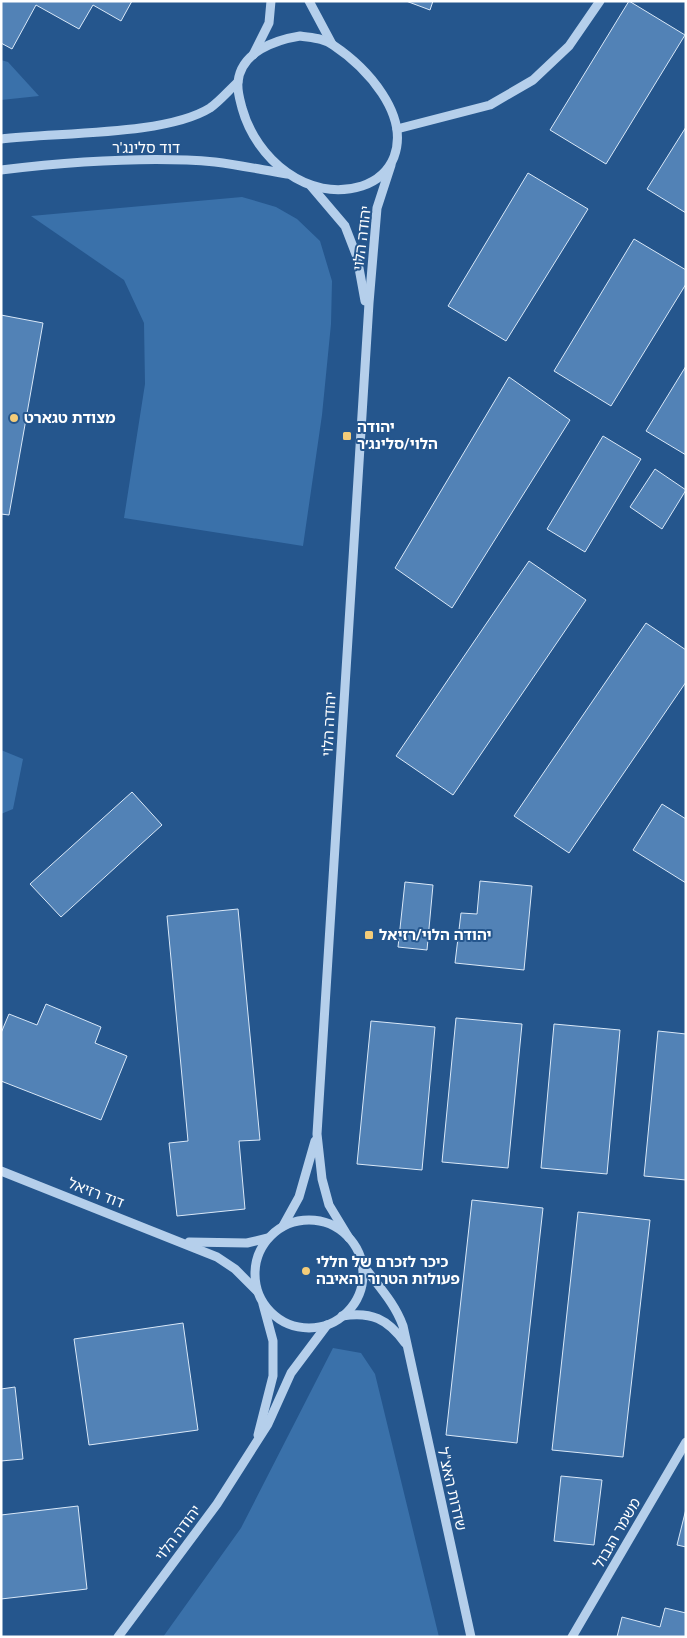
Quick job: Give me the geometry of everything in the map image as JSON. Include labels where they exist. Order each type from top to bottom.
[{"type":"street","points":[[271,1],[269,23],[252,56],[242,68],[238,82],[241,104],[251,132],[268,156],[290,174],[311,186],[348,191],[375,180],[391,165],[396,149],[397,129],[395,115],[386,99],[360,69],[332,44],[309,1]]},
{"type":"street","points":[[397,129],[490,105],[533,80],[569,46],[600,1]]},
{"type":"street","points":[[252,56],[280,39],[300,36],[319,39],[332,44]]},
{"type":"street","name":"דוד סלינג'ר","points":[[1,139],[136,127],[188,118],[210,108],[238,82]]},
{"type":"street","name":"דוד סלינג'ר","points":[[1,170],[81,163],[158,161],[215,162],[290,174]]},
{"type":"street","name":"יהודה הלוי","points":[[349,1238],[329,1205],[322,1179],[317,1134],[368,316],[378,208],[391,165]]},
{"type":"street","name":"יהודה הלוי","points":[[311,186],[345,226],[357,257],[368,316]]},
{"type":"street","name":"יהודה הלוי","points":[[283,1226],[306,1177],[317,1134]]},
{"type":"street","name":"דוד רזיאל","points":[[1,1171],[181,1241],[217,1257],[236,1269],[257,1291]]},
{"type":"street","points":[[300,1220],[319,1220],[335,1226],[349,1238],[358,1252],[361,1262],[361,1287],[354,1303],[342,1316],[327,1325],[308,1328],[291,1325],[275,1316],[263,1303],[257,1291],[255,1266],[259,1253],[268,1238],[283,1226],[300,1220]]},
{"type":"street","name":"דוד רזיאל","points":[[181,1241],[213,1244],[247,1243],[268,1238]]},
{"type":"street","name":"שדרות האצ\"ל","points":[[361,1262],[398,1313],[408,1348],[433,1470],[471,1637]]},
{"type":"street","name":"יהודה הלוי","points":[[256,1443],[273,1376],[273,1341],[263,1303]]},
{"type":"street","name":"שדרות האצ\"ל","points":[[342,1316],[359,1313],[371,1315],[384,1322],[399,1335],[408,1348]]},
{"type":"street","name":"יהודה הלוי","points":[[118,1637],[217,1504],[268,1424],[291,1373],[327,1325]]},
{"type":"street","name":"משמר הגבול","points":[[572,1637],[686,1442]]},
{"type":"shaded area","points":[[1,60],[8,62],[39,96],[1,100]]},
{"type":"shaded area","points":[[242,197],[276,207],[297,219],[320,241],[332,281],[331,324],[322,415],[303,546],[124,518],[145,384],[144,323],[124,280],[31,216]]},
{"type":"shaded area","points":[[1,750],[23,759],[13,809],[1,814]]},
{"type":"shaded area","points":[[333,1348],[361,1353],[375,1374],[439,1637],[163,1637],[241,1528]]},
{"type":"building","points":[[1,1],[132,1],[121,21],[93,5],[79,29],[36,5],[12,49],[1,43]]},
{"type":"building","points":[[406,1],[433,1],[430,10]]},
{"type":"building","points":[[629,1],[685,35],[606,164],[550,130]]},
{"type":"building","points":[[686,127],[686,213],[647,189]]},
{"type":"building","points":[[528,173],[588,209],[506,341],[448,306]]},
{"type":"building","points":[[634,239],[686,270],[686,284],[611,406],[554,371]]},
{"type":"building","name":"מצודת טגארט","points":[[1,315],[43,323],[9,515],[1,514]]},
{"type":"building","points":[[686,366],[686,455],[646,431]]},
{"type":"building","points":[[509,377],[570,420],[452,608],[395,568]]},
{"type":"building","points":[[603,436],[641,459],[585,552],[547,529]]},
{"type":"building","points":[[655,469],[686,490],[662,529],[630,507]]},
{"type":"building","points":[[529,561],[586,600],[453,795],[396,756]]},
{"type":"building","points":[[646,623],[686,650],[686,682],[569,853],[514,816]]},
{"type":"building","points":[[132,792],[162,825],[61,917],[30,884]]},
{"type":"building","points":[[662,804],[686,819],[686,883],[633,850]]},
{"type":"building","points":[[480,881],[532,886],[524,970],[455,963],[461,913],[477,914]]},
{"type":"building","points":[[405,882],[433,885],[427,950],[398,947]]},
{"type":"building","points":[[238,909],[260,1140],[239,1141],[245,1209],[177,1216],[169,1143],[188,1141],[167,916]]},
{"type":"building","points":[[46,1004],[101,1027],[95,1043],[127,1056],[101,1120],[1,1081],[1,1033],[9,1014],[37,1025]]},
{"type":"building","points":[[456,1018],[522,1024],[508,1168],[442,1162]]},
{"type":"building","points":[[371,1021],[435,1027],[422,1170],[357,1164]]},
{"type":"building","points":[[554,1024],[620,1030],[607,1174],[541,1168]]},
{"type":"building","points":[[658,1031],[686,1034],[686,1180],[644,1176]]},
{"type":"building","points":[[472,1200],[543,1208],[517,1443],[446,1435]]},
{"type":"building","points":[[578,1212],[650,1220],[623,1457],[552,1450]]},
{"type":"building","points":[[183,1323],[198,1430],[89,1445],[74,1339]]},
{"type":"building","points":[[15,1387],[23,1459],[1,1461],[1,1389]]},
{"type":"building","points":[[561,1476],[602,1480],[594,1545],[554,1541]]},
{"type":"building","points":[[78,1506],[87,1589],[1,1599],[1,1515]]},
{"type":"building","points":[[686,1509],[686,1547],[677,1545]]},
{"type":"building","points":[[665,1608],[686,1613],[686,1637],[617,1637],[622,1617],[660,1627]]},
{"type":"place","name":"מצודת טגארט","points":[[14,418]]},
{"type":"place","name":"יהודה הלוי/סלינג׳ר","points":[[347,436]]},
{"type":"place","name":"יהודה הלוי/רזיאל","points":[[369,935]]},
{"type":"place","name":"כיכר לזכרם של חללי פעולות הטרור והאיבה","points":[[306,1271]]}]
